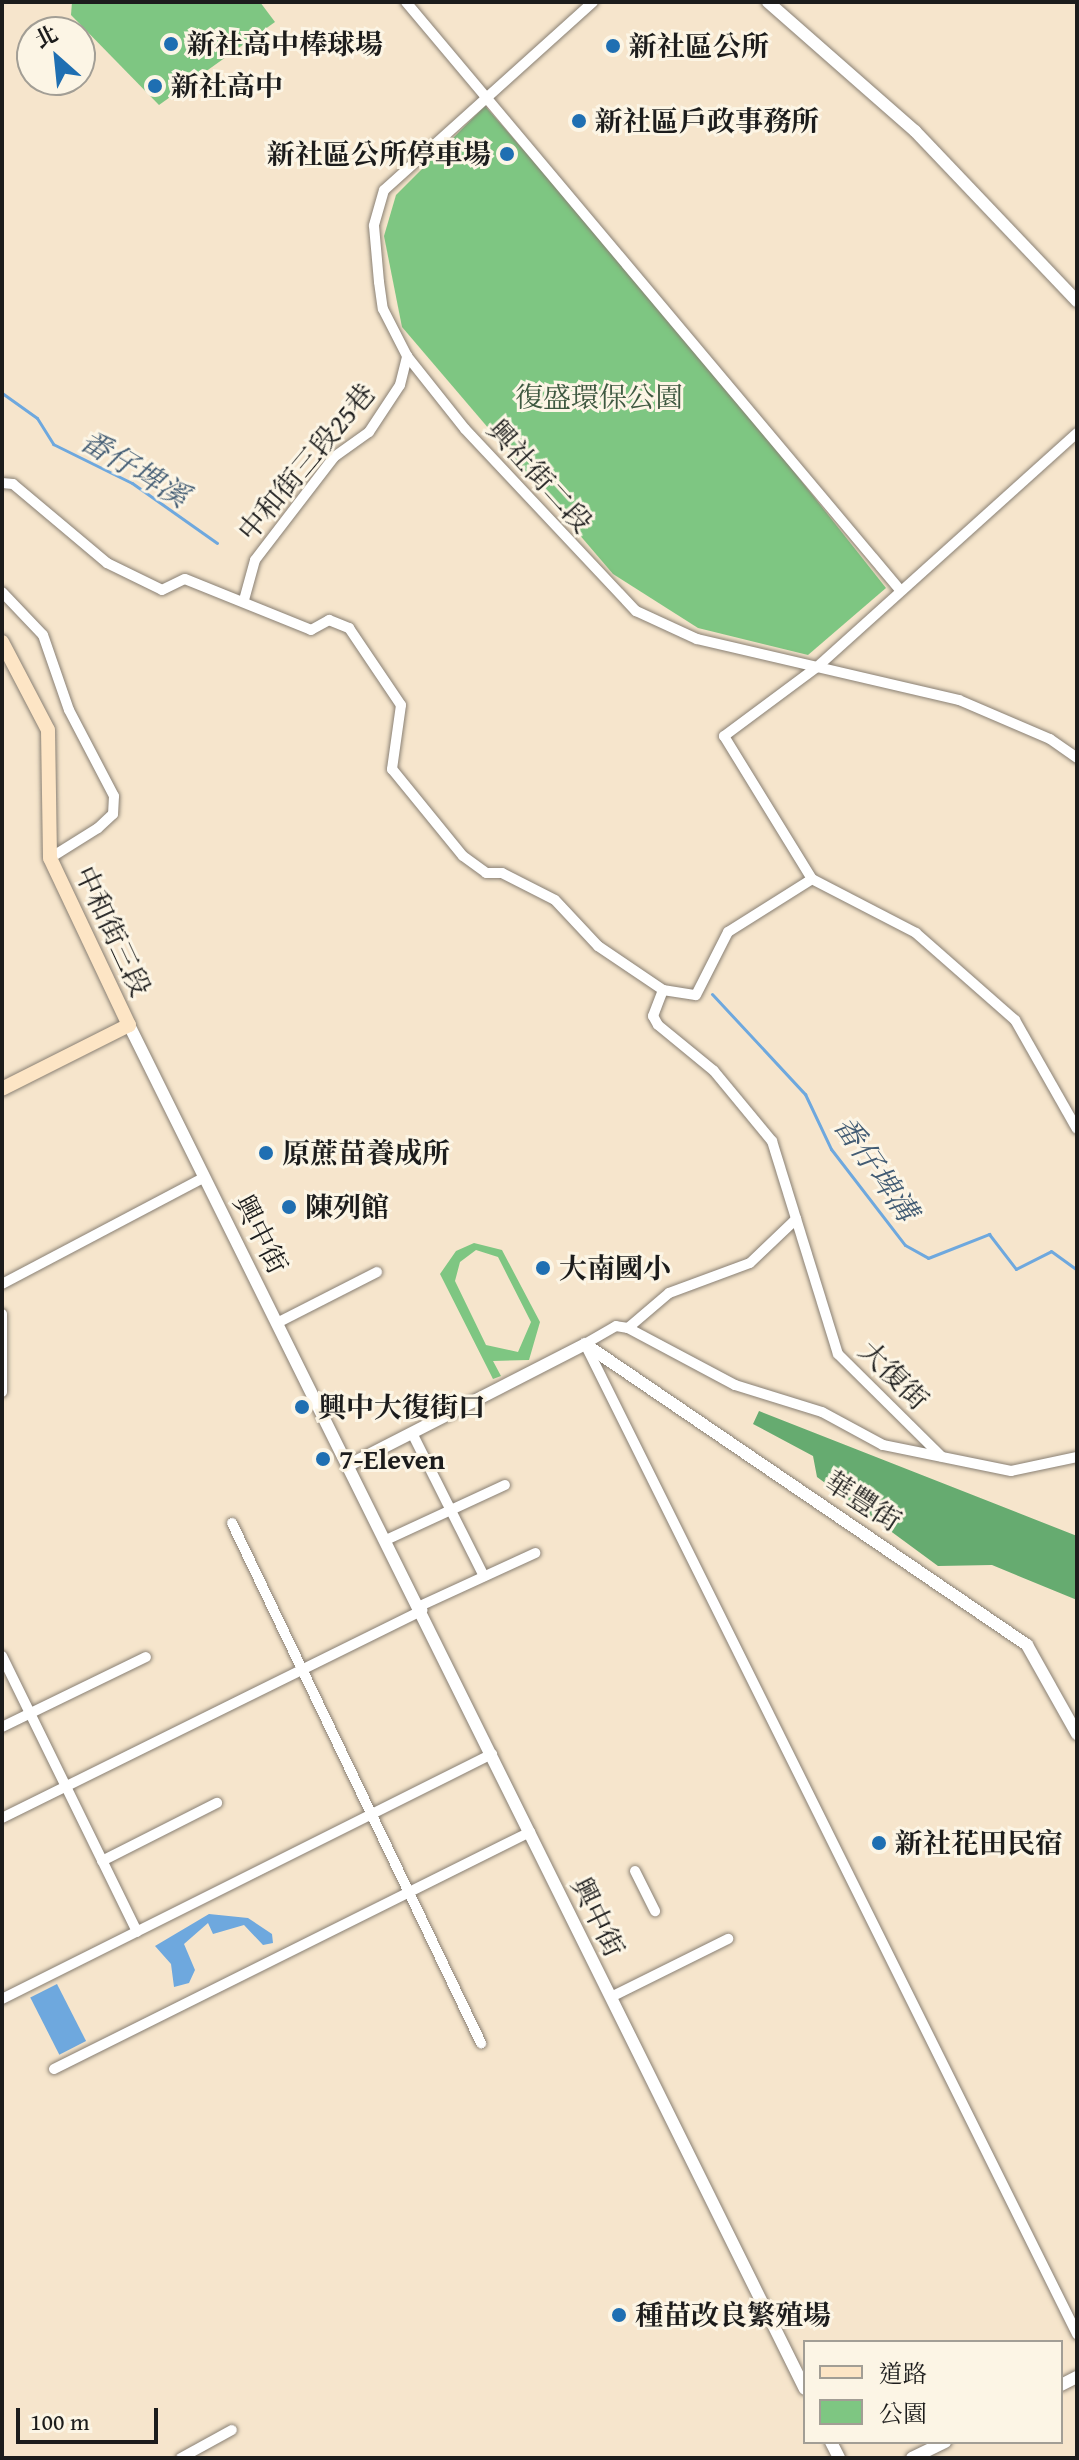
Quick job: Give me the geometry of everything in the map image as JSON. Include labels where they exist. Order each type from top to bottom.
[{"type":"main road","name":"中和街三段","points":[[2,642],[48,730],[50,858],[129,1025]]},
{"type":"main road","points":[[2,1089],[129,1025]]},
{"type":"street","points":[[406,2],[483,98],[901,591]]},
{"type":"street","name":"興社街二段","points":[[593,2],[384,190],[374,226],[379,282],[383,309],[407,356],[611,593],[697,639],[959,700],[1050,739],[1077,758]]},
{"type":"street","points":[[768,2],[915,131],[1077,301]]},
{"type":"street","name":"中和街三段25巷","points":[[244,600],[255,560],[334,457],[369,432],[400,385],[407,356]]},
{"type":"street","points":[[1077,433],[817,667],[724,736],[812,879],[916,933],[1015,1020],[1077,1129]]},
{"type":"street","points":[[2,483],[13,484],[107,563],[162,590],[185,579],[244,600],[311,630],[329,620],[349,628],[401,705],[392,769],[463,856],[486,873],[502,873],[555,900],[598,946],[663,990],[696,995],[728,932],[812,879]]},
{"type":"street","name":"中和街三段","points":[[2,592],[43,635],[69,710],[114,796],[113,814],[98,828],[50,858]]},
{"type":"street","name":"大復街","points":[[663,990],[653,1016],[658,1025],[714,1071],[772,1141],[838,1354],[942,1457]]},
{"type":"street","name":"興中街","points":[[129,1025],[421,1608],[803,2385]]},
{"type":"street","points":[[2,1284],[205,1177]]},
{"type":"street","points":[[349,1465],[616,1326],[628,1328],[669,1293],[750,1263],[796,1219]]},
{"type":"street","points":[[279,1322],[377,1272]]},
{"type":"street","points":[[2,1314],[2,1392]]},
{"type":"street","name":"大復街","points":[[628,1328],[735,1385],[822,1412],[883,1445],[942,1457]]},
{"type":"street","points":[[585,1344],[1077,2334]]},
{"type":"street","name":"華豐街","points":[[585,1344],[1027,1645],[1077,1734]]},
{"type":"street","points":[[412,1433],[484,1576]]},
{"type":"street","points":[[942,1457],[1032,1472],[1077,1457]]},
{"type":"street","points":[[386,1540],[505,1485]]},
{"type":"street","points":[[232,1523],[411,1891],[481,2043]]},
{"type":"street","points":[[2,1818],[535,1553]]},
{"type":"street","points":[[2,1656],[137,1932]]},
{"type":"street","points":[[2,1727],[146,1657]]},
{"type":"street","points":[[2,1999],[492,1754]]},
{"type":"street","points":[[102,1861],[217,1803]]},
{"type":"street","points":[[54,2069],[530,1832]]},
{"type":"street","points":[[635,1871],[655,1911]]},
{"type":"street","points":[[611,1997],[728,1939]]},
{"type":"street","points":[[181,2458],[232,2430]]},
{"type":"street","points":[[912,2458],[941,2444]]},
{"type":"green space","name":"新社高中棒球場","points":[[72,2],[260,2],[275,22],[159,105],[96,41],[96,16],[71,15]]},
{"type":"green space","name":"復盛環保公園","points":[[485,106],[689,339],[886,588],[808,655],[698,628],[613,574],[402,327],[384,236],[396,195]]},
{"type":"green space","points":[[474,1243],[502,1250],[540,1322],[529,1360],[493,1361],[501,1376],[493,1379],[440,1274],[456,1251]],"holes":[[[476,1250],[498,1257],[531,1322],[518,1352],[486,1345],[455,1281],[460,1262]]]},
{"type":"green space","points":[[759,1411],[1077,1536],[1077,1600],[992,1565],[938,1566],[817,1477],[813,1456],[753,1424]]},
{"type":"water","points":[[209,1914],[248,1918],[272,1934],[273,1943],[263,1945],[244,1925],[213,1934],[208,1923],[184,1944],[195,1970],[189,1983],[174,1987],[171,1964],[155,1946]]},
{"type":"water","points":[[57,1984],[86,2041],[59,2055],[30,1998]]},
{"type":"waterway","name":"番仔埤溪","points":[[2,393],[37,418],[53,444],[132,483],[217,543]]},
{"type":"waterway","name":"番仔埤溝","points":[[712,994],[805,1094],[831,1149],[905,1245],[928,1258],[989,1234],[1016,1269],[1051,1251],[1077,1270]]},
{"type":"place","name":"新社高中棒球場","points":[[171,44]]},
{"type":"place","name":"新社區公所","points":[[613,46]]},
{"type":"place","name":"新社高中","points":[[155,86]]},
{"type":"place","name":"新社區戶政事務所","points":[[579,121]]},
{"type":"place","name":"新社區公所停車場","points":[[507,154]]},
{"type":"place","name":"原蔗苗養成所","points":[[266,1153]]},
{"type":"place","name":"陳列館","points":[[289,1207]]},
{"type":"place","name":"大南國小","points":[[543,1268]]},
{"type":"place","name":"興中大復街口","points":[[302,1407]]},
{"type":"place","name":"7-Eleven","points":[[323,1459]]},
{"type":"place","name":"新社花田民宿","points":[[879,1843]]},
{"type":"place","name":"種苗改良繁殖場","points":[[619,2315]]}]
